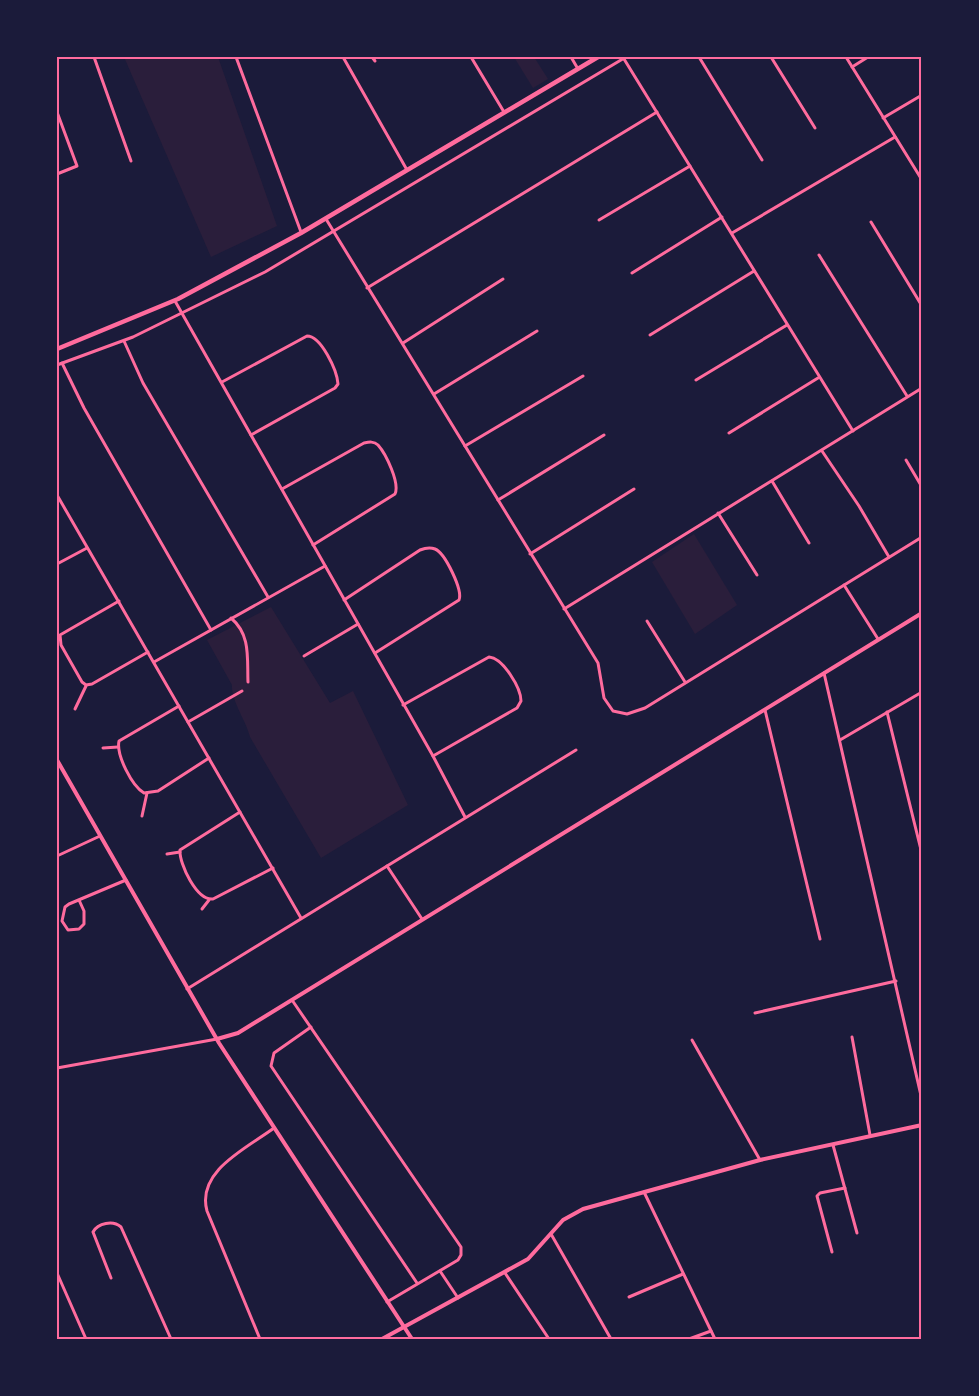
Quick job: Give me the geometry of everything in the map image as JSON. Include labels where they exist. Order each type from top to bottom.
[{"type":"main road","points":[[57,349],[175,301],[301,233],[598,57]]},
{"type":"street","points":[[94,57],[131,161]]},
{"type":"street","points":[[236,57],[301,233]]},
{"type":"street","points":[[344,57],[407,171]]},
{"type":"street","points":[[471,57],[505,114]]},
{"type":"street","points":[[571,57],[578,69]]},
{"type":"street","points":[[57,365],[124,341],[265,272],[624,57],[818,378],[853,430]]},
{"type":"street","points":[[699,57],[762,160]]},
{"type":"street","points":[[771,57],[815,128]]},
{"type":"street","points":[[846,57],[922,180]]},
{"type":"street","points":[[852,67],[868,57]]},
{"type":"street","points":[[883,118],[922,95]]},
{"type":"street","points":[[57,112],[77,166],[57,174]]},
{"type":"street","points":[[367,288],[657,112]]},
{"type":"street","points":[[732,233],[895,136]]},
{"type":"street","points":[[599,220],[690,166]]},
{"type":"street","points":[[918,173],[922,170]]},
{"type":"street","points":[[632,273],[722,217]]},
{"type":"street","points":[[326,219],[598,663],[603,676],[604,698],[613,711],[622,714],[641,710],[922,537]]},
{"type":"street","points":[[871,222],[922,306]]},
{"type":"street","points":[[819,255],[907,397]]},
{"type":"street","points":[[650,336],[754,272]]},
{"type":"street","points":[[403,343],[503,279]]},
{"type":"street","points":[[175,301],[433,756],[465,817]]},
{"type":"street","points":[[696,380],[787,325]]},
{"type":"street","points":[[434,394],[537,331]]},
{"type":"street","points":[[222,382],[305,336],[313,336],[317,340],[336,374],[338,384],[335,388],[251,435]]},
{"type":"street","points":[[124,341],[143,383],[268,597]]},
{"type":"street","points":[[62,363],[84,408],[211,630]]},
{"type":"street","points":[[465,446],[582,376]]},
{"type":"street","points":[[729,433],[818,378]]},
{"type":"street","points":[[564,609],[922,388]]},
{"type":"street","points":[[498,500],[604,435]]},
{"type":"street","points":[[282,489],[364,443],[372,442],[378,445],[397,482],[395,494],[313,545]]},
{"type":"street","points":[[822,451],[859,506],[889,557]]},
{"type":"street","points":[[906,460],[922,487]]},
{"type":"street","points":[[772,481],[809,543]]},
{"type":"street","points":[[530,554],[634,489]]},
{"type":"street","points":[[57,495],[301,918]]},
{"type":"street","points":[[718,513],[757,575]]},
{"type":"street","points":[[57,564],[87,548]]},
{"type":"street","points":[[344,600],[420,550],[431,548],[440,552],[460,587],[459,600],[375,653]]},
{"type":"street","points":[[154,662],[325,566]]},
{"type":"street","points":[[844,585],[878,640]]},
{"type":"street","points":[[86,685],[58,638],[64,630],[119,601]]},
{"type":"street","points":[[57,1068],[217,1039],[238,1033],[922,613]]},
{"type":"street","points":[[231,618],[244,633],[247,643],[248,682]]},
{"type":"street","points":[[647,621],[685,682]]},
{"type":"street","points":[[304,656],[358,624]]},
{"type":"street","points":[[75,709],[86,685],[148,652]]},
{"type":"street","points":[[403,705],[489,657],[498,659],[519,690],[521,701],[517,708],[433,756]]},
{"type":"street","points":[[824,673],[920,1079],[922,1100]]},
{"type":"street","points":[[189,722],[242,692]]},
{"type":"street","points":[[840,740],[922,692]]},
{"type":"street","points":[[118,747],[123,738],[179,706]]},
{"type":"street","points":[[765,710],[820,939]]},
{"type":"street","points":[[888,712],[922,854]]},
{"type":"street","points":[[103,748],[118,747]]},
{"type":"street","points":[[118,747],[137,787],[147,793],[158,791],[209,758]]},
{"type":"street","points":[[187,989],[576,750]]},
{"type":"street","points":[[57,760],[217,1039],[412,1339]]},
{"type":"street","points":[[142,816],[147,793]]},
{"type":"street","points":[[167,854],[180,852],[184,846],[240,812]]},
{"type":"street","points":[[57,856],[100,836]]},
{"type":"street","points":[[180,852],[199,893],[209,900]]},
{"type":"street","points":[[387,866],[423,920]]},
{"type":"street","points":[[202,909],[209,900],[273,868]]},
{"type":"street","points":[[79,900],[84,911],[84,924],[80,929],[68,930],[62,921],[62,911],[67,905],[126,880]]},
{"type":"street","points":[[755,1013],[896,981]]},
{"type":"street","points":[[292,1000],[460,1244],[462,1253],[459,1259],[387,1302]]},
{"type":"street","points":[[310,1027],[274,1053],[271,1066],[417,1283]]},
{"type":"street","points":[[852,1037],[870,1135]]},
{"type":"street","points":[[692,1040],[760,1160]]},
{"type":"street","points":[[382,1339],[505,1273],[532,1256],[563,1221],[576,1212],[643,1191],[760,1160],[922,1125]]},
{"type":"street","points":[[260,1339],[207,1212],[205,1193],[209,1182],[221,1167],[274,1128]]},
{"type":"street","points":[[832,1143],[857,1233]]},
{"type":"street","points":[[832,1252],[817,1196],[819,1193],[845,1188]]},
{"type":"street","points":[[643,1191],[715,1339]]},
{"type":"street","points":[[111,1278],[93,1232],[101,1225],[116,1223],[121,1227],[171,1339]]},
{"type":"street","points":[[551,1234],[611,1339]]},
{"type":"street","points":[[440,1271],[458,1298]]},
{"type":"street","points":[[57,1273],[86,1339]]},
{"type":"street","points":[[505,1273],[549,1339]]},
{"type":"street","points":[[629,1297],[683,1274]]},
{"type":"street","points":[[689,1339],[711,1331]]},
{"type":"shaded area","points":[[124,57],[218,57],[277,226],[211,257]]},
{"type":"shaded area","points":[[514,57],[534,57],[548,79],[533,88]]},
{"type":"shaded area","points":[[694,534],[737,605],[695,634],[652,562]]},
{"type":"shaded area","points":[[271,607],[330,703],[353,691],[408,805],[321,858],[250,737],[234,697],[232,685],[207,640]]}]
